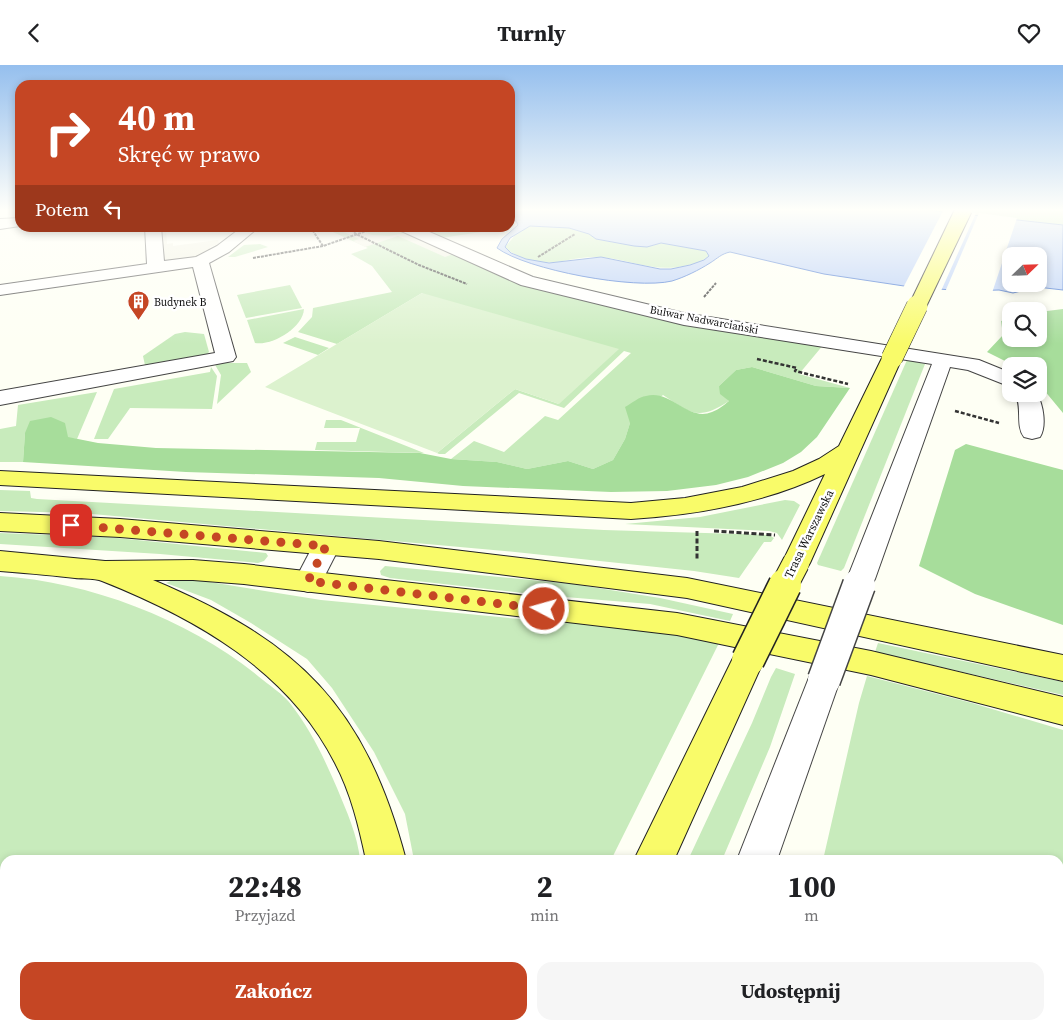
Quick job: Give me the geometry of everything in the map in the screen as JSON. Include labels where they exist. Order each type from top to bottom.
[{"type":"main road","name":"Trasa Warszawska","points":[[656,855],[748,660],[787,552],[849,450],[942,254]]},
{"type":"main road","points":[[0,480],[43,480],[638,511],[702,504],[756,491],[803,474],[837,459],[849,450]]},
{"type":"main road","points":[[0,522],[120,528],[379,550],[687,588],[1063,668]]},
{"type":"main road","points":[[0,561],[105,571],[193,570],[308,581],[677,624],[871,663],[1063,711]]},
{"type":"main road","points":[[105,571],[178,603],[221,626],[261,652],[304,688],[328,719],[360,775],[381,832],[385,855]]},
{"type":"street","points":[[155,254],[156,268]]},
{"type":"street","points":[[0,291],[200,261],[213,254]]},
{"type":"street","name":"Bulwar Nadwarciański","points":[[466,254],[527,281],[684,319],[972,365],[987,369],[1002,376]]},
{"type":"street","points":[[0,398],[226,357],[200,261]]},
{"type":"street","points":[[759,855],[940,367]]},
{"type":"street","points":[[1031,402],[1032,432]]},
{"type":"street","points":[[308,581],[326,546]]},
{"type":"path","points":[[511,274],[543,254]]},
{"type":"path","points":[[797,368],[795,371],[856,386]]},
{"type":"path","points":[[953,411],[1007,426]]},
{"type":"path","points":[[697,564],[697,530],[772,533],[787,552]]},
{"type":"green space","points":[[232,254],[245,254],[235,257],[228,257]]},
{"type":"green space","points":[[351,254],[476,254],[538,280],[695,317],[829,338],[799,374],[850,388],[816,386],[752,367],[736,370],[719,386],[729,401],[710,411],[695,413],[688,411],[663,395],[630,423],[625,439],[613,460],[593,469],[568,461],[527,469],[497,462],[451,459],[474,441],[504,452],[545,416],[558,420],[631,353],[624,351],[564,408],[519,393],[445,454],[439,454],[437,453],[515,389],[559,404],[422,293],[337,344],[298,332],[312,317],[313,308],[392,292],[372,266]]},
{"type":"green space","points":[[514,254],[708,254],[709,256],[694,264],[673,268],[662,268],[597,257],[543,262]]},
{"type":"green space","points":[[290,285],[302,308],[246,318],[237,295]]},
{"type":"green space","points":[[422,293],[619,349],[559,404],[515,389],[437,453],[265,387]]},
{"type":"green space","points":[[304,309],[298,323],[286,334],[270,342],[255,343],[247,320]]},
{"type":"green space","points":[[1063,309],[1063,413],[1047,394],[1047,357],[1002,357],[1002,360],[987,352],[1002,336],[1002,347],[1047,347],[1047,311]]},
{"type":"green space","points":[[185,332],[204,334],[209,352],[206,355],[146,370],[143,356],[175,334]]},
{"type":"green space","points":[[295,337],[329,348],[318,355],[283,343]]},
{"type":"green space","points":[[907,360],[925,364],[844,568],[841,571],[818,565],[817,563]]},
{"type":"green space","points":[[214,363],[247,363],[251,372],[217,404],[221,375]]},
{"type":"green space","points":[[211,367],[217,376],[212,409],[130,408],[108,439],[94,439],[114,389],[210,372]]},
{"type":"green space","points":[[752,367],[816,386],[850,388],[817,437],[801,452],[783,463],[748,477],[716,485],[667,491],[611,492],[463,486],[379,478],[186,472],[23,462],[25,433],[30,421],[51,417],[65,423],[68,437],[98,443],[156,448],[420,453],[451,459],[497,462],[527,469],[568,461],[593,469],[613,460],[625,439],[630,423],[625,407],[646,396],[655,395],[672,401],[695,413],[712,412],[729,401],[720,394],[719,386],[736,370]]},
{"type":"green space","points":[[97,392],[77,439],[25,433],[23,462],[0,462],[0,429],[16,426],[18,405]]},
{"type":"green space","points":[[326,420],[341,420],[424,453],[315,450],[317,442],[356,442],[360,428],[324,428]]},
{"type":"green space","points":[[966,444],[1063,470],[1063,625],[975,594],[919,566],[955,450]]},
{"type":"green space","points":[[0,490],[30,491],[31,498],[37,499],[604,530],[769,535],[774,538],[771,542],[764,542],[739,578],[694,571],[515,552],[81,513],[0,511]]},
{"type":"green space","points":[[785,500],[794,501],[800,505],[782,540],[777,533],[769,531],[625,524],[700,517]]},
{"type":"green space","points":[[0,533],[107,537],[266,553],[268,556],[264,561],[258,563],[160,554],[0,544]]},
{"type":"green space","points":[[385,566],[573,584],[660,598],[733,614],[730,621],[650,604],[541,595],[390,578],[381,575],[380,571]]},
{"type":"green space","points":[[0,576],[70,586],[140,608],[205,640],[235,659],[273,688],[297,712],[322,754],[351,823],[359,855],[0,855]]},
{"type":"green space","points":[[185,578],[321,600],[530,620],[595,623],[720,641],[613,855],[413,855],[405,814],[374,752],[332,688],[307,659],[211,600],[166,583],[175,579]]},
{"type":"green space","points":[[878,643],[1063,682],[1063,695],[875,652]]},
{"type":"green space","points":[[776,668],[795,674],[770,747],[724,855],[690,855],[752,723]]},
{"type":"green space","points":[[867,676],[972,703],[1063,730],[1063,855],[824,855]]},
{"type":"shaded area","points":[[163,254],[206,254],[195,259],[164,261]]},
{"type":"shaded area","points":[[438,254],[453,254],[445,257]]},
{"type":"water","points":[[508,254],[549,263],[601,257],[660,269],[671,269],[704,260],[709,256],[708,254],[725,254],[697,271],[672,281],[655,283],[633,283],[582,276],[532,264]]},
{"type":"water","points":[[739,254],[1002,254],[1002,291],[963,291],[904,286],[824,274]]},
{"type":"water","points":[[1048,254],[1063,254],[1063,290],[1048,288]]},
{"type":"pier","points":[[921,254],[958,254],[941,291],[903,288]]},
{"type":"pier","points":[[961,254],[1002,254],[1002,263],[992,293],[945,292]]},
{"type":"place","name":"Budynek B","points":[[138,321]]},
{"type":"route","points":[[71,525],[326,546],[308,581],[544,609]]}]
